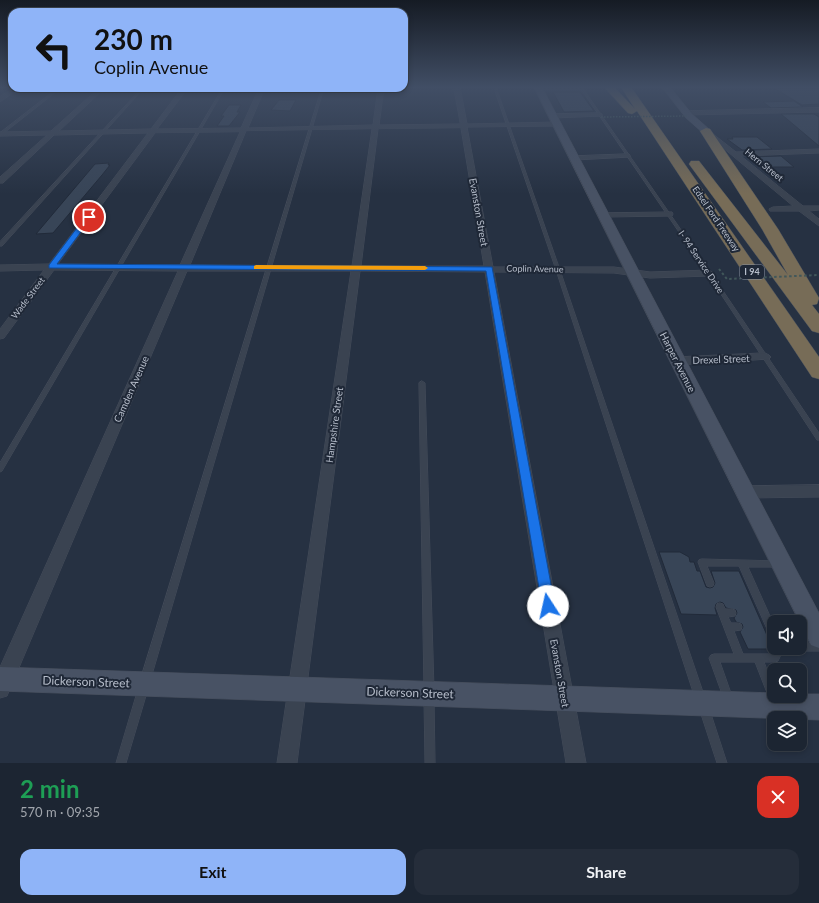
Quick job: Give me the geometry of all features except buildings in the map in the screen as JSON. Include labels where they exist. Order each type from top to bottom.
[{"type":"highway","points":[[643,123],[660,135]]},
{"type":"highway","name":"Edsel Ford Freeway","points":[[651,123],[819,372]]},
{"type":"highway","points":[[706,131],[770,229],[819,314]]},
{"type":"highway","name":"Edsel Ford Freeway","points":[[689,156],[819,327]]},
{"type":"main road","name":"Harper Avenue","points":[[556,123],[819,637]]},
{"type":"main road","name":"Hern Street","points":[[697,123],[706,131]]},
{"type":"main road","name":"Dickerson Street","points":[[1,683],[144,684],[819,707]]},
{"type":"street","points":[[0,181],[64,123]]},
{"type":"street","name":"Wade Street","points":[[0,336],[159,123]]},
{"type":"street","name":"Camden Avenue","points":[[1,683],[247,123]]},
{"type":"street","name":"Hampshire Street","points":[[288,763],[377,123]]},
{"type":"street","name":"Evanston Street","points":[[463,123],[576,763]]},
{"type":"street","points":[[0,135],[509,125],[531,123]]},
{"type":"street","name":"Hern Street","points":[[706,131],[819,223]]},
{"type":"street","points":[[734,154],[819,151]]},
{"type":"street","points":[[575,158],[628,156]]},
{"type":"street","points":[[773,209],[819,208]]},
{"type":"street","points":[[604,215],[669,214]]},
{"type":"street","name":"Coplin Avenue","points":[[0,268],[52,266],[356,268],[614,270],[650,275],[709,273]]},
{"type":"street","name":"Drexel Street","points":[[677,361],[765,357]]},
{"type":"street","points":[[745,492],[819,492]]},
{"type":"lane","points":[[0,135],[16,123]]},
{"type":"lane","points":[[0,245],[110,123]]},
{"type":"lane","points":[[0,469],[204,123]]},
{"type":"lane","points":[[121,763],[312,123]]},
{"type":"lane","name":"I- 94 Service Drive","points":[[605,123],[709,273],[819,438]]},
{"type":"lane","points":[[509,125],[722,763]]},
{"type":"lane","points":[[422,383],[430,763]]},
{"type":"lane","points":[[710,583],[702,562],[782,564]]},
{"type":"lane","points":[[742,563],[752,594],[767,626]]},
{"type":"lane","points":[[732,613],[721,610],[740,658]]},
{"type":"lane","points":[[728,627],[738,627]]},
{"type":"lane","points":[[807,647],[819,647]]},
{"type":"lane","points":[[730,704],[714,658],[775,658],[776,655]]},
{"type":"lane","points":[[758,658],[777,705]]},
{"type":"path","points":[[719,269],[727,279],[819,275]]},
{"type":"slow traffic","points":[[256,268],[425,268]]},
{"type":"route","points":[[89,217],[52,266],[490,269],[548,606]]}]
